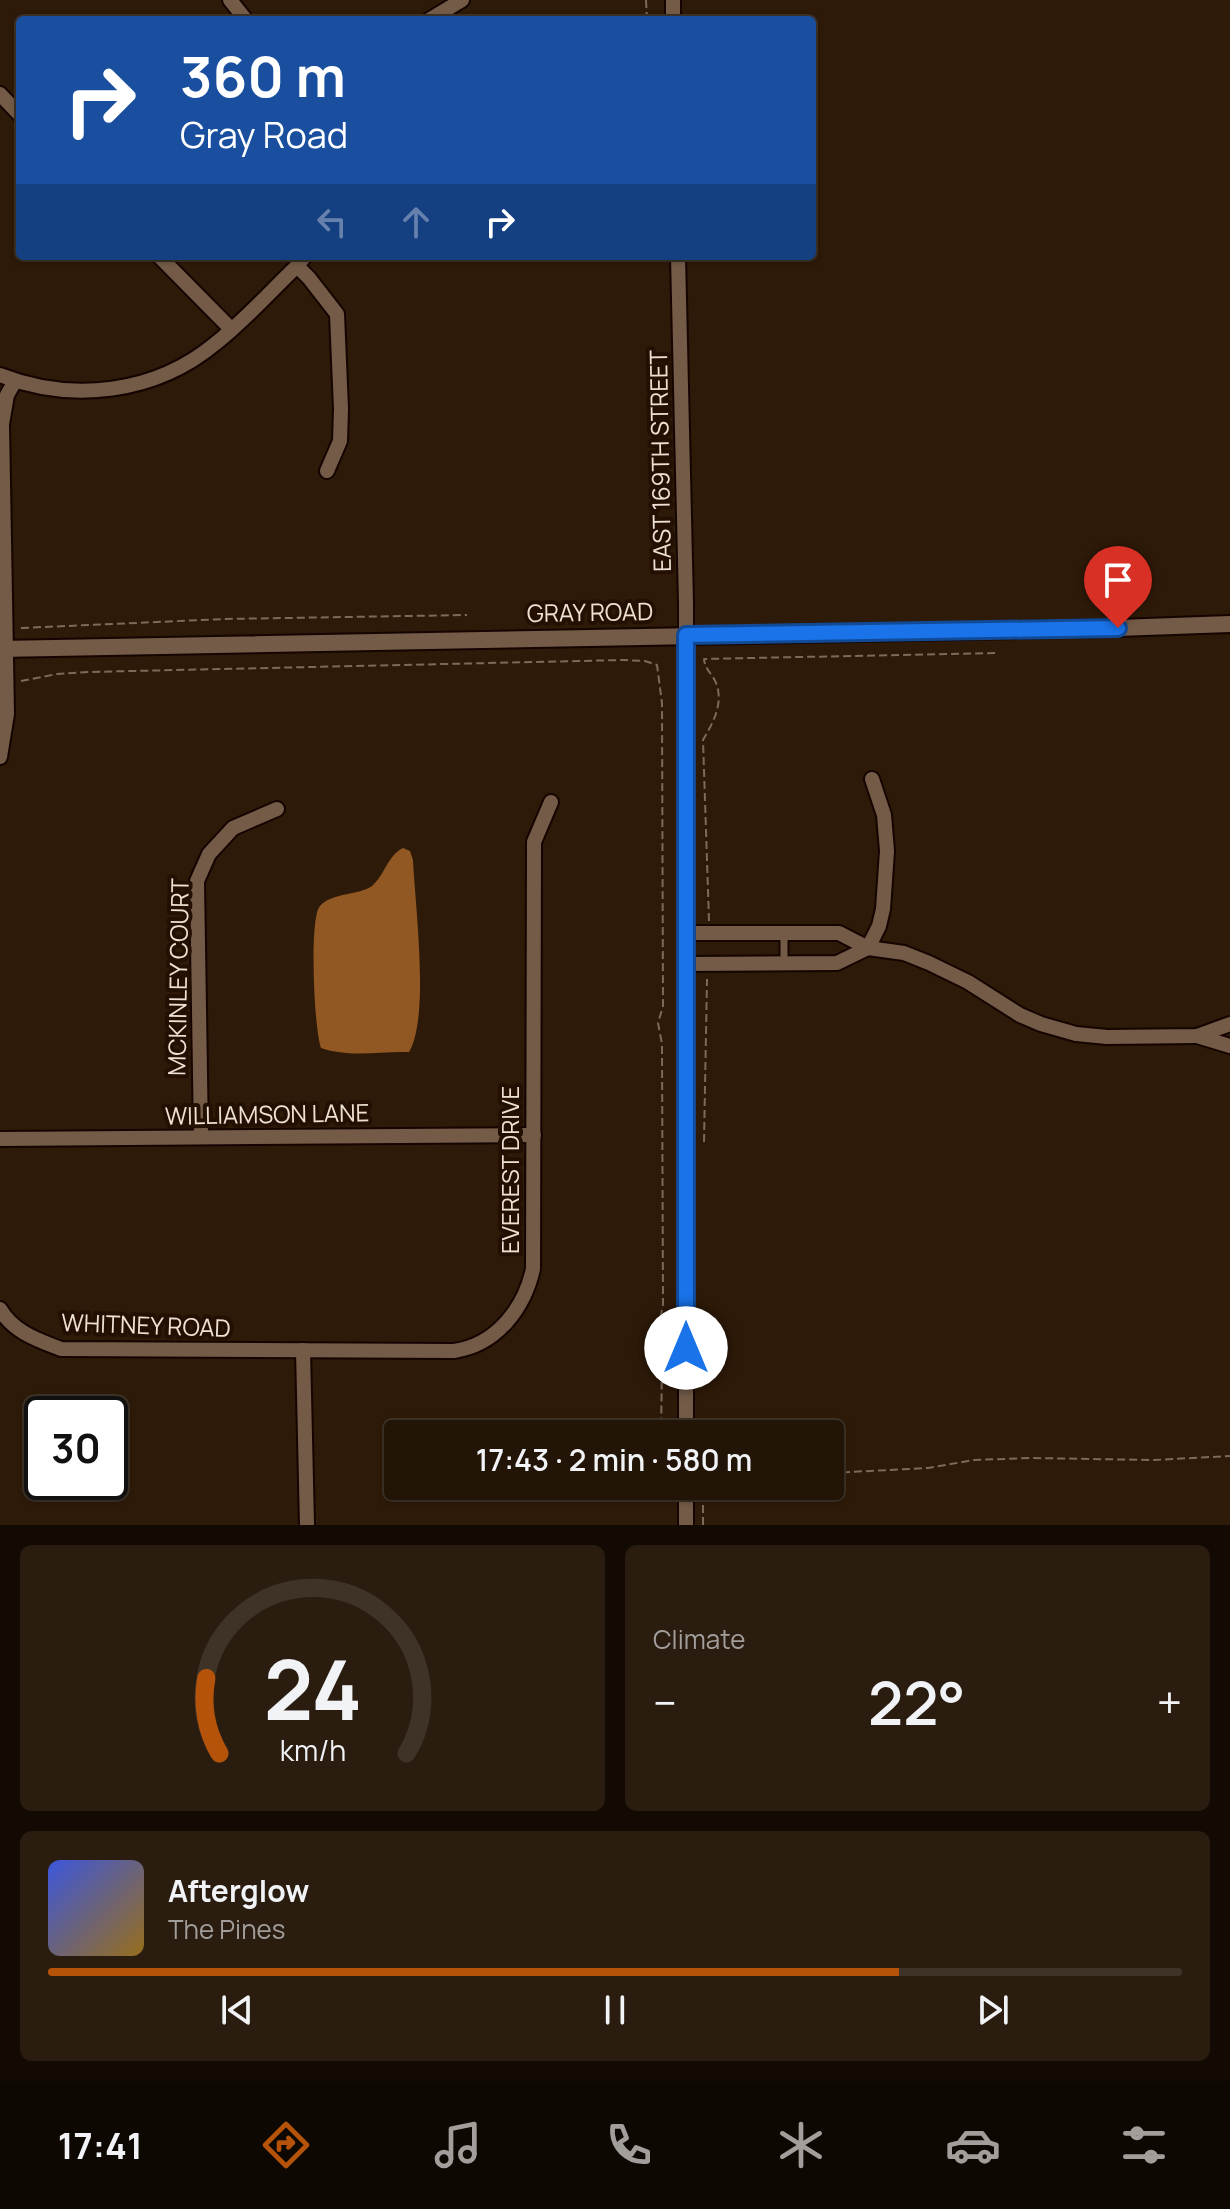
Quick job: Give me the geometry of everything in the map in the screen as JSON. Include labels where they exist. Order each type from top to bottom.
[{"type":"street","points":[[230,0],[243,16]]},
{"type":"street","points":[[436,16],[462,0]]},
{"type":"street","points":[[0,94],[16,111]]},
{"type":"street","points":[[163,260],[231,329]]},
{"type":"street","name":"EAST 169TH STREET","points":[[678,260],[686,635],[686,1420]]},
{"type":"street","points":[[0,375],[33,386],[72,391],[136,385],[166,374],[197,357],[231,329],[301,261],[309,278],[337,314],[340,441],[327,471]]},
{"type":"street","points":[[0,757],[7,714],[3,649],[6,627],[1,466],[3,407],[15,381]]},
{"type":"street","name":"GRAY ROAD","points":[[3,649],[1230,624]]},
{"type":"street","points":[[686,964],[837,963],[868,948],[875,938],[883,909],[887,851],[884,815],[872,779]]},
{"type":"street","name":"EVEREST DRIVE","points":[[303,1350],[467,1349],[501,1329],[528,1290],[533,1269],[534,842],[551,802]]},
{"type":"street","name":"MCKINLEY COURT","points":[[201,1137],[197,881],[209,854],[233,828],[277,809]]},
{"type":"street","points":[[686,933],[839,933],[868,948],[904,953],[929,963],[968,982],[1020,1015],[1062,1031],[1099,1036],[1197,1036],[1230,1046]]},
{"type":"street","points":[[1197,1036],[1230,1024]]},
{"type":"street","name":"WILLIAMSON LANE","points":[[0,1139],[534,1135]]},
{"type":"street","name":"WHITNEY ROAD","points":[[0,1309],[5,1318],[27,1336],[61,1349],[303,1350]]},
{"type":"street","points":[[303,1350],[307,1525]]},
{"type":"street","points":[[686,1500],[686,1525]]},
{"type":"lane","points":[[784,934],[784,963]]},
{"type":"path","points":[[6,627],[467,615]]},
{"type":"path","points":[[708,933],[710,907],[703,740],[715,719],[719,698],[716,681],[705,668],[704,659],[995,653]]},
{"type":"path","points":[[6,681],[120,671],[624,660],[657,665],[662,703],[663,1006],[658,1023],[662,1044],[661,1420]]},
{"type":"path","points":[[704,1142],[707,963]]},
{"type":"path","points":[[844,1472],[928,1468],[974,1460],[1154,1460],[1230,1456]]},
{"type":"path","points":[[703,1500],[703,1525]]},
{"type":"shaded area","points":[[403,848],[410,851],[413,860],[420,959],[419,1013],[409,1052],[354,1053],[321,1048],[314,974],[315,931],[320,906],[332,898],[372,886],[393,856]]},
{"type":"route","points":[[686,1348],[686,635],[1118,628]]}]
